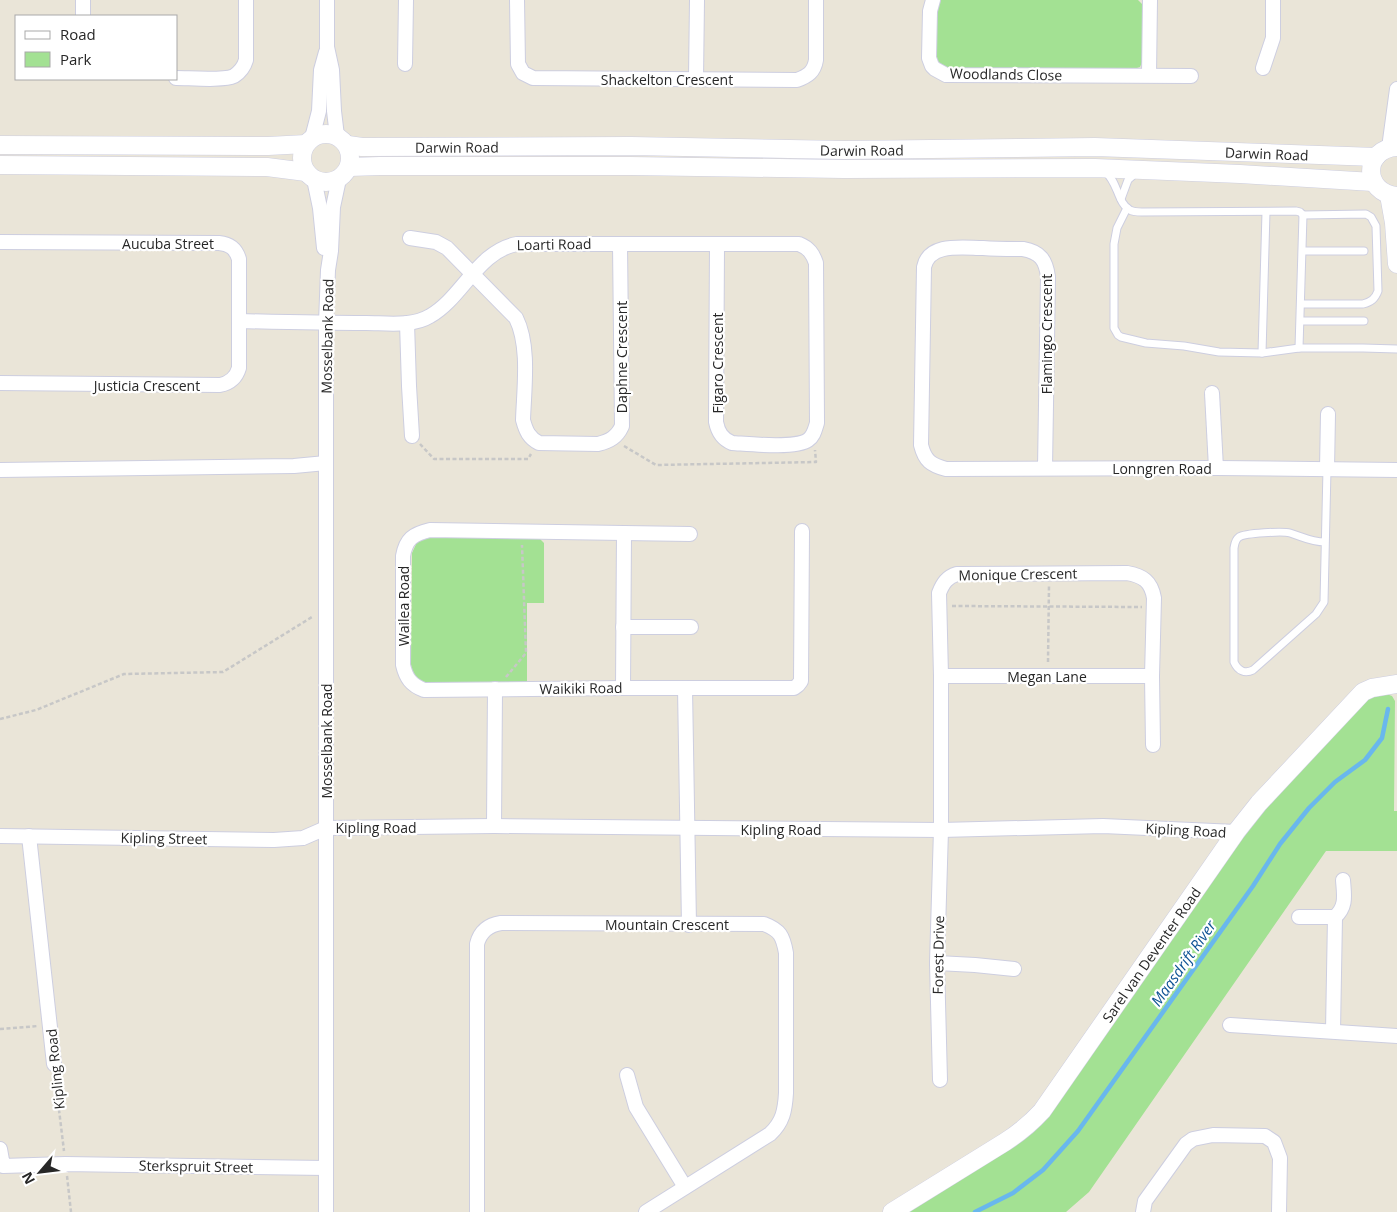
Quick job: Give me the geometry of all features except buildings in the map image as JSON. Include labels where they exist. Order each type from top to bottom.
[{"type":"street","points":[[84,0],[84,15]]},
{"type":"street","points":[[178,78],[225,78],[235,75],[242,69],[246,60],[246,0]]},
{"type":"street","points":[[0,165],[267,167],[310,175],[324,182],[332,182],[344,173],[351,159],[350,152],[342,140],[334,111],[332,70],[327,47],[327,0]]},
{"type":"street","points":[[405,64],[406,0]]},
{"type":"street","name":"Shackelton Crescent","points":[[517,0],[518,64],[527,76],[538,79],[797,80],[811,73],[815,66],[816,0]]},
{"type":"street","points":[[696,79],[697,0]]},
{"type":"street","name":"Woodlands Close","points":[[933,0],[930,11],[929,58],[932,66],[942,74],[1191,76]]},
{"type":"street","points":[[1149,75],[1150,0]]},
{"type":"street","points":[[1263,68],[1273,38],[1273,0]]},
{"type":"street","points":[[310,175],[302,158],[302,152],[309,141],[319,111],[321,70],[327,47]]},
{"type":"street","points":[[1397,89],[1387,151],[1372,164],[1371,172],[1373,182],[1379,190],[1393,195],[1397,264]]},
{"type":"street","points":[[0,145],[268,146],[309,141],[323,133],[342,140]]},
{"type":"street","name":"Darwin Road","points":[[342,140],[362,147],[631,146],[844,150],[1095,147],[1387,151]]},
{"type":"street","name":"Darwin Road","points":[[344,173],[380,166],[630,166],[844,169],[1095,168],[1373,182]]},
{"type":"street","name":"Mosselbank Road","points":[[326,1212],[326,323],[333,207],[344,173]]},
{"type":"street","name":"Mosselbank Road","points":[[310,175],[320,208],[328,270]]},
{"type":"street","points":[[410,238],[436,242],[446,248],[516,318],[521,329],[525,353],[523,420],[528,434],[533,439],[539,443],[598,444],[612,439]]},
{"type":"street","name":"Aucuba Street","points":[[0,242],[225,244],[235,250],[239,259],[239,321]]},
{"type":"street","name":"Loarti Road","points":[[326,323],[421,321],[444,306],[472,274],[496,252],[506,246],[517,244],[800,244],[809,250],[816,263],[817,422],[814,435]]},
{"type":"street","name":"Daphne Crescent","points":[[612,439],[618,434],[622,426],[620,244]]},
{"type":"street","name":"Figaro Crescent","points":[[717,245],[716,422],[718,430],[726,440],[732,443],[796,444],[808,441],[814,435]]},
{"type":"street","name":"Flamingo Crescent","points":[[929,462],[923,455],[921,446],[925,262],[933,253],[949,248],[1023,249],[1031,250],[1043,260],[1047,268],[1048,277],[1045,468]]},
{"type":"street","points":[[239,321],[326,323]]},
{"type":"street","name":"Justicia Crescent","points":[[0,383],[225,384],[236,377],[239,368],[239,321]]},
{"type":"street","points":[[407,322],[408,386],[412,436]]},
{"type":"street","points":[[1212,393],[1216,468]]},
{"type":"street","points":[[1327,469],[1328,414]]},
{"type":"street","name":"Lonngren Road","points":[[929,462],[946,469],[1216,468],[1397,470]]},
{"type":"street","points":[[0,470],[294,466],[326,463]]},
{"type":"street","name":"Wailea Road","points":[[495,689],[424,690],[410,682],[405,674],[403,665],[402,556],[405,546],[412,537],[430,530],[690,534]]},
{"type":"street","name":"Waikiki Road","points":[[495,689],[791,689],[801,681],[802,531]]},
{"type":"street","points":[[623,688],[624,533]]},
{"type":"street","name":"Monique Crescent","points":[[941,830],[942,676],[939,593],[942,586],[951,576],[957,574],[1126,573],[1140,577],[1149,584],[1154,606],[1153,745]]},
{"type":"street","points":[[623,627],[691,627]]},
{"type":"street","name":"Megan Lane","points":[[942,676],[1152,676]]},
{"type":"street","name":"Sarel van Deventer Road","points":[[892,1212],[1016,1135],[1035,1118],[1236,832],[1259,803],[1359,695],[1372,688],[1397,684]]},
{"type":"street","points":[[685,688],[689,925]]},
{"type":"street","points":[[494,826],[495,689]]},
{"type":"street","name":"Kipling Road","points":[[326,828],[494,826],[941,830],[1103,826],[1236,832]]},
{"type":"street","name":"Kipling Street","points":[[0,836],[274,840],[303,838],[326,828]]},
{"type":"street","name":"Forest Drive","points":[[940,1080],[937,963],[941,830]]},
{"type":"street","name":"Kipling Road","points":[[29,836],[54,1064]]},
{"type":"street","points":[[1333,1031],[1335,917],[1344,905],[1343,880]]},
{"type":"street","points":[[1299,917],[1335,917]]},
{"type":"street","name":"Mountain Crescent","points":[[476,1212],[477,944],[481,934],[489,926],[501,923],[764,924],[774,928],[779,932],[786,953],[786,1093],[785,1110],[778,1127],[770,1134],[646,1212]]},
{"type":"street","points":[[937,963],[1014,969]]},
{"type":"street","points":[[1230,1025],[1397,1036]]},
{"type":"street","points":[[627,1075],[636,1107],[685,1187]]},
{"type":"street","points":[[1142,1212],[1145,1201],[1186,1144],[1200,1137],[1213,1135],[1265,1136],[1274,1142],[1280,1158],[1279,1212]]},
{"type":"street","name":"Sterkspruit Street","points":[[0,1149],[3,1166],[66,1164],[326,1168]]},
{"type":"lane","points":[[1095,168],[1107,174],[1113,180],[1121,199],[1127,208],[1132,211],[1299,211],[1303,215],[1366,214],[1371,217],[1376,226],[1378,291],[1376,297],[1370,302],[1363,304],[1301,304]]},
{"type":"lane","points":[[1121,199],[1128,180],[1140,170]]},
{"type":"lane","points":[[1127,208],[1117,228],[1114,244],[1114,328],[1121,338],[1219,352],[1262,353],[1299,348],[1397,349]]},
{"type":"lane","points":[[1262,353],[1266,212]]},
{"type":"lane","points":[[1299,348],[1303,215]]},
{"type":"lane","points":[[1303,251],[1364,251]]},
{"type":"lane","points":[[1301,321],[1364,320]]},
{"type":"lane","points":[[1325,542],[1315,542],[1290,533],[1249,534],[1241,536],[1236,541],[1234,548],[1234,662],[1240,670],[1247,672],[1253,670],[1316,614],[1324,602],[1327,469]]},
{"type":"path","points":[[612,439],[656,465],[816,462],[814,435]]},
{"type":"path","points":[[412,436],[434,458],[528,459],[539,443]]},
{"type":"path","points":[[495,689],[526,653],[521,531]]},
{"type":"path","points":[[1048,676],[1050,573]]},
{"type":"path","points":[[940,606],[1154,606]]},
{"type":"path","points":[[0,719],[36,710],[124,674],[223,672],[316,615],[326,613]]},
{"type":"path","points":[[0,1029],[50,1025]]},
{"type":"path","name":"Kipling Road","points":[[54,1064],[71,1212]]},
{"type":"green space","points":[[941,0],[1138,0],[1143,8],[1143,60],[1140,67],[1134,69],[944,69],[935,57],[936,8]]},
{"type":"green space","points":[[428,537],[534,538],[540,539],[544,543],[544,603],[527,603],[527,684],[428,683],[421,681],[414,675],[411,665],[412,553],[417,542]]},
{"type":"green space","points":[[1384,693],[1392,696],[1395,701],[1394,811],[1397,811],[1397,851],[1326,851],[1089,1192],[1066,1212],[909,1212],[1010,1149],[1031,1133],[1049,1114],[1255,821],[1365,701]]},
{"type":"waterway","name":"Maasdrift River","points":[[975,1212],[1013,1193],[1043,1170],[1078,1131],[1253,886],[1280,844],[1309,808],[1335,782],[1365,760],[1382,738],[1388,709]]}]
